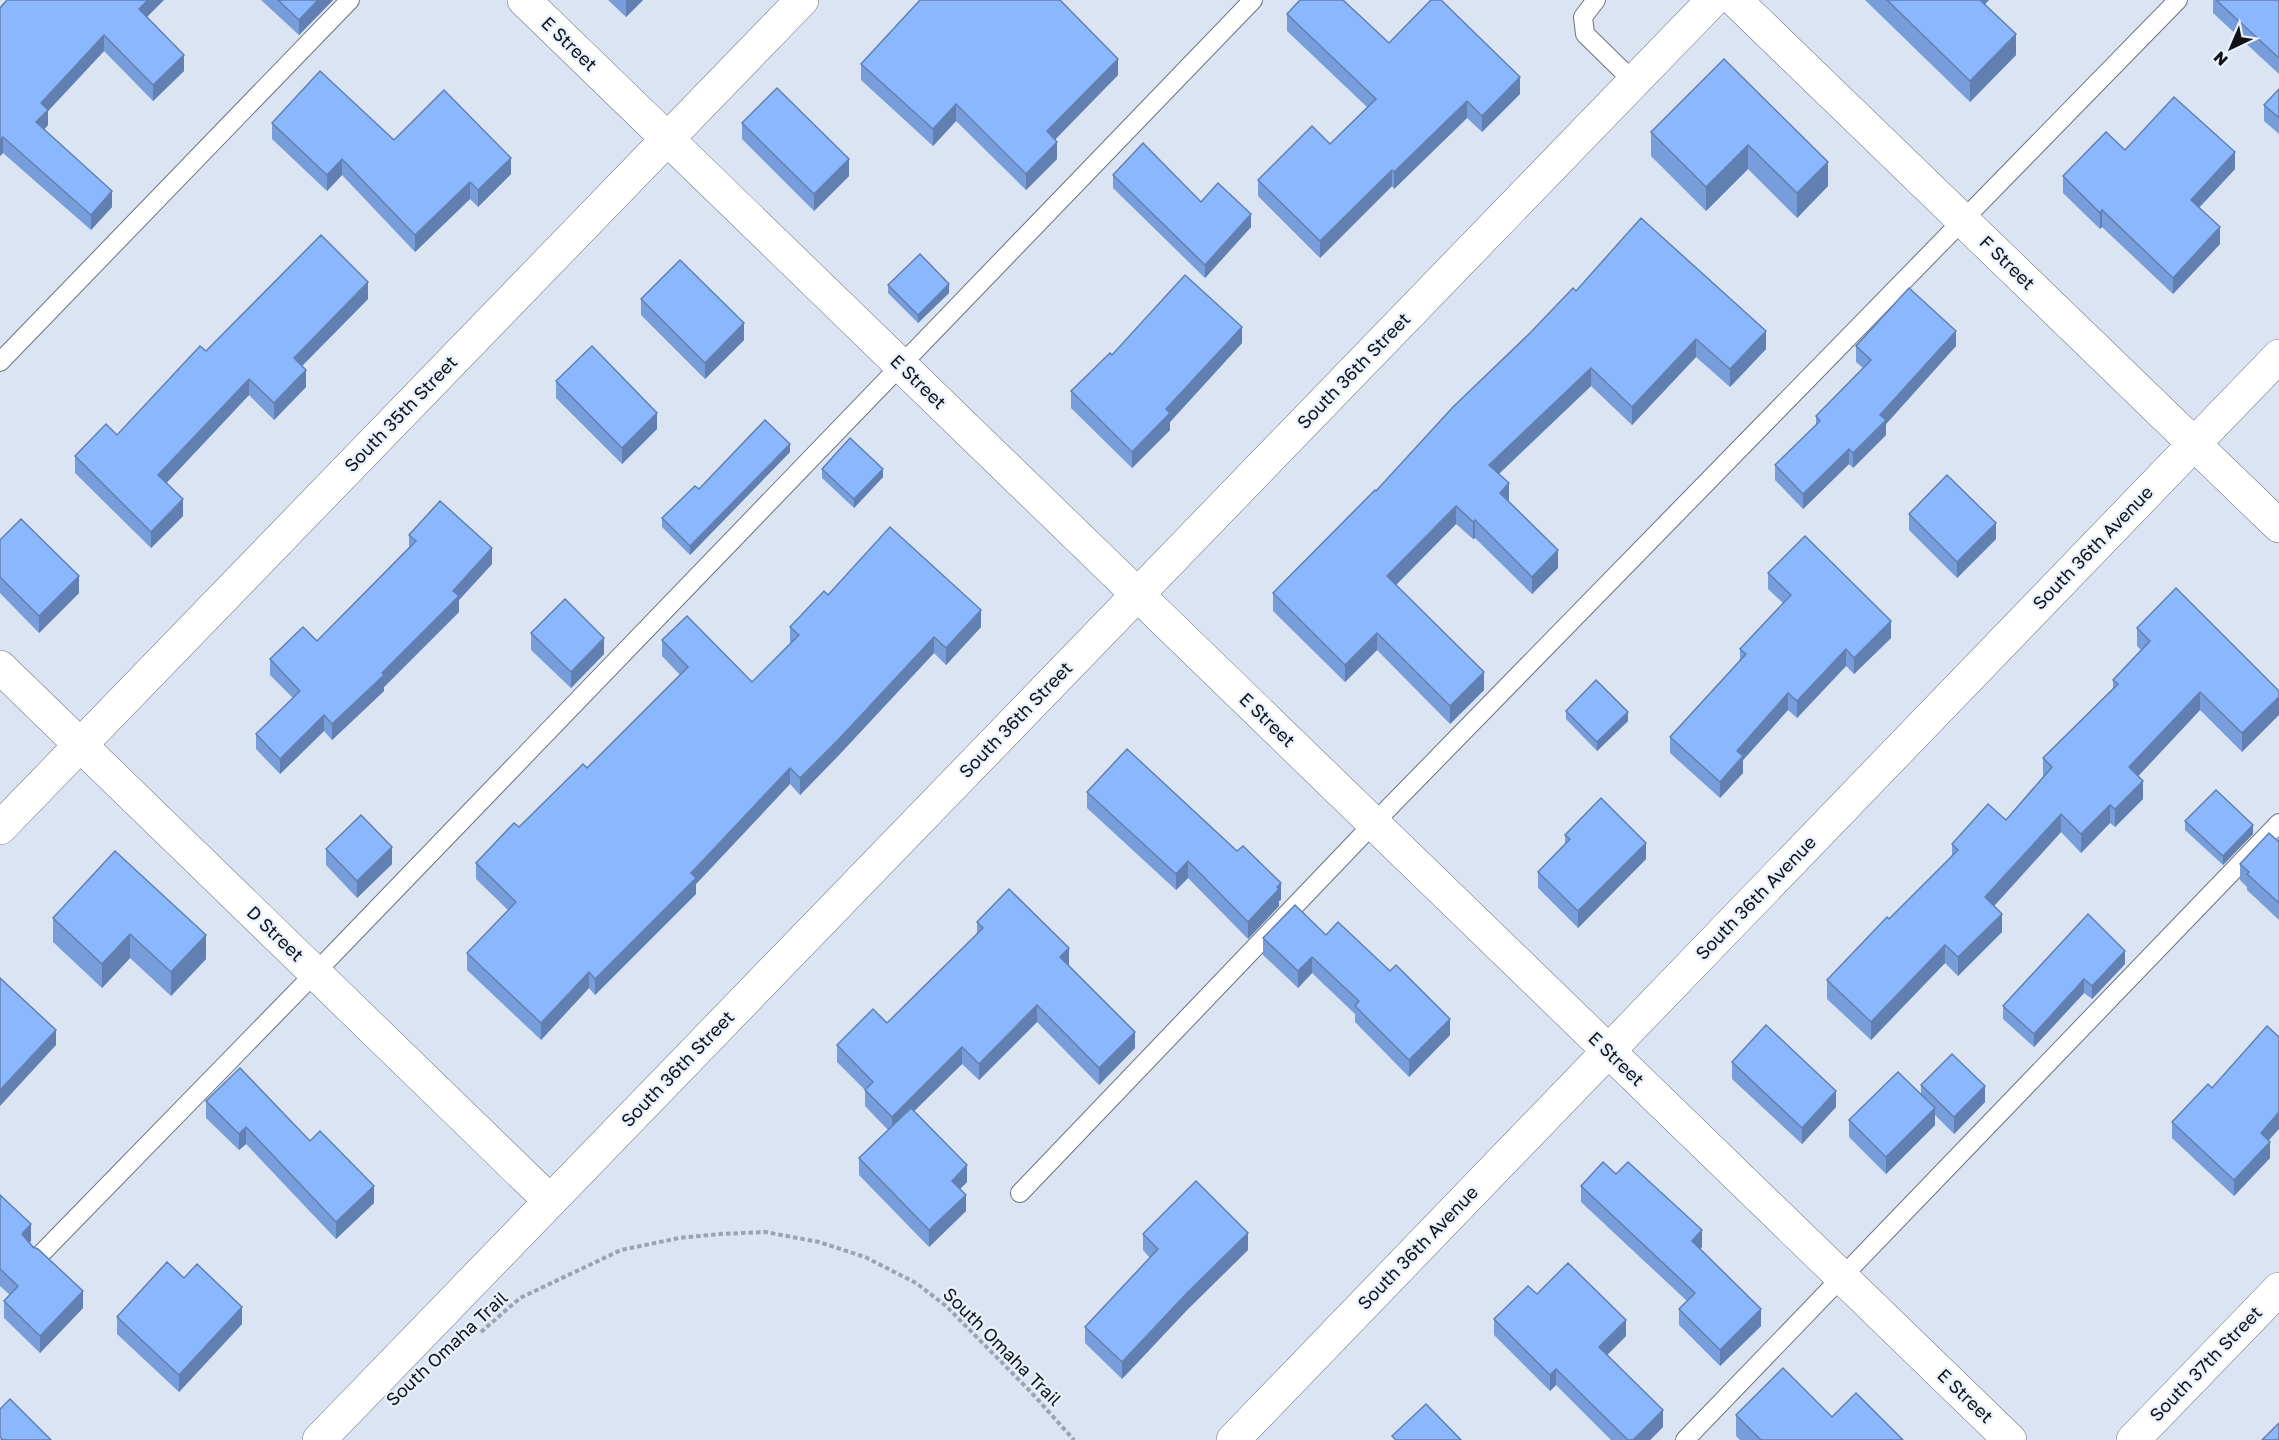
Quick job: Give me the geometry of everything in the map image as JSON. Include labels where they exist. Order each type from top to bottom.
[{"type":"street","name":"E Street","points":[[524,0],[2010,1440]]},
{"type":"street","name":"South 35th Street","points":[[0,828],[802,0]]},
{"type":"street","name":"South 36th Street","points":[[319,1440],[1713,0]]},
{"type":"street","name":"F Street","points":[[1735,0],[2279,526]]},
{"type":"street","name":"South 36th Avenue","points":[[1233,1440],[2279,356]]},
{"type":"street","name":"D Street","points":[[0,667],[550,1201]]},
{"type":"street","name":"South 37th Street","points":[[2133,1440],[2279,1289]]},
{"type":"lane","points":[[0,362],[350,0]]},
{"type":"lane","points":[[40,1255],[902,366],[1253,0]]},
{"type":"lane","points":[[1596,0],[1583,17],[1585,34],[1634,82]]},
{"type":"lane","points":[[1020,1193],[1373,824],[2178,0]]},
{"type":"lane","points":[[1685,1440],[2279,824]]},
{"type":"path","name":"South Omaha Trail","points":[[475,1337],[520,1298],[621,1250],[679,1238],[720,1233],[765,1232],[819,1242],[865,1257],[916,1283],[946,1306],[1029,1390],[1074,1440]]},
{"type":"building","points":[[7,0],[148,0],[139,9],[184,55],[153,85],[104,35],[41,103],[48,110],[36,122],[112,191],[91,215],[3,137],[0,141],[0,8]]},
{"type":"building","points":[[278,0],[318,0],[299,20]]},
{"type":"building","points":[[920,0],[1060,0],[1118,59],[1047,131],[1057,142],[1026,174],[956,104],[933,129],[861,64]]},
{"type":"building","points":[[1300,0],[1343,0],[1389,43],[1431,0],[1441,0],[1520,77],[1482,116],[1467,101],[1320,241],[1258,180],[1312,126],[1330,144],[1376,99],[1287,14]]},
{"type":"building","points":[[1887,0],[1980,0],[2016,34],[1970,81]]},
{"type":"building","points":[[2216,0],[2279,0],[2279,58]]},
{"type":"building","points":[[1724,59],[1828,162],[1797,193],[1748,145],[1706,187],[1651,132]]},
{"type":"building","points":[[320,71],[394,140],[444,90],[511,158],[478,190],[470,182],[415,235],[342,159],[327,175],[272,123]]},
{"type":"building","points":[[777,88],[849,159],[814,194],[742,123]]},
{"type":"building","points":[[2279,89],[2279,118],[2264,105]]},
{"type":"building","points":[[2174,97],[2235,152],[2191,200],[2220,227],[2173,278],[2102,210],[2100,213],[2063,176],[2106,132],[2125,150]]},
{"type":"building","points":[[1143,143],[1201,202],[1218,183],[1251,214],[1205,265],[1113,175]]},
{"type":"building","points":[[1641,218],[1766,331],[1730,369],[1696,339],[1632,407],[1591,368],[1489,465],[1509,483],[1500,493],[1558,550],[1532,577],[1475,520],[1473,522],[1456,506],[1387,576],[1484,672],[1450,706],[1377,633],[1345,665],[1273,593],[1376,491],[1453,407],[1573,288],[1576,291]]},
{"type":"building","points":[[321,235],[368,282],[294,358],[306,370],[274,403],[249,379],[158,475],[183,499],[151,532],[75,456],[106,424],[117,435],[200,346],[206,351]]},
{"type":"building","points":[[920,254],[949,284],[918,315],[888,285]]},
{"type":"building","points":[[680,260],[744,323],[705,363],[641,299]]},
{"type":"building","points":[[1185,275],[1242,327],[1166,409],[1170,413],[1132,452],[1071,391],[1110,353],[1112,355]]},
{"type":"building","points":[[1909,288],[1956,331],[1880,415],[1886,420],[1853,453],[1849,449],[1803,494],[1775,465],[1820,421],[1816,416],[1871,360],[1856,346]]},
{"type":"building","points":[[592,346],[657,413],[622,448],[556,381]]},
{"type":"building","points":[[765,420],[790,444],[690,546],[662,518],[695,486],[699,489]]},
{"type":"building","points":[[850,438],[883,469],[854,499],[822,469]]},
{"type":"building","points":[[1947,475],[1996,523],[1957,562],[1909,514]]},
{"type":"building","points":[[440,501],[492,548],[453,591],[459,596],[382,673],[384,675],[332,724],[324,715],[280,759],[256,734],[300,691],[270,659],[303,627],[317,641],[416,541],[409,535]]},
{"type":"building","points":[[21,519],[79,576],[39,616],[0,577],[0,540]]},
{"type":"building","points":[[890,527],[981,610],[946,648],[934,637],[800,778],[790,768],[691,873],[696,878],[595,979],[589,972],[541,1023],[467,953],[516,902],[476,863],[514,823],[519,827],[583,764],[587,768],[688,667],[662,640],[687,616],[752,682],[799,635],[790,627],[824,591],[828,595]]},
{"type":"building","points":[[1805,536],[1891,621],[1854,658],[1846,649],[1797,701],[1788,693],[1737,751],[1743,756],[1720,782],[1670,737],[1746,654],[1740,649],[1791,595],[1768,573]]},
{"type":"building","points":[[2176,588],[2279,691],[2279,697],[2242,733],[2200,692],[2129,767],[2143,781],[2115,809],[2110,805],[2081,834],[2061,814],[1985,897],[2002,914],[1958,957],[1945,945],[1871,1022],[1827,980],[1887,917],[1889,919],[1958,850],[1952,844],[1988,804],[2006,820],[2052,767],[2043,758],[2118,684],[2113,680],[2150,641],[2137,628]]},
{"type":"building","points":[[565,599],[604,638],[571,672],[531,633]]},
{"type":"building","points":[[1596,680],[1628,712],[1597,742],[1566,711]]},
{"type":"building","points":[[1127,749],[1237,851],[1243,846],[1281,883],[1277,887],[1279,889],[1248,922],[1188,861],[1176,874],[1087,792]]},
{"type":"building","points":[[2216,790],[2253,825],[2223,856],[2185,821]]},
{"type":"building","points":[[1601,798],[1646,843],[1578,911],[1538,872],[1570,839],[1565,835]]},
{"type":"building","points":[[361,815],[392,847],[357,881],[326,849]]},
{"type":"building","points":[[2269,833],[2279,840],[2279,903],[2247,874],[2249,872],[2240,864]]},
{"type":"building","points":[[115,851],[206,935],[171,972],[130,934],[102,964],[53,918]]},
{"type":"building","points":[[1009,889],[1069,948],[1060,957],[1135,1032],[1099,1068],[1037,1005],[979,1064],[962,1047],[892,1117],[865,1090],[873,1082],[837,1045],[873,1009],[887,1023],[983,928],[977,922]]},
{"type":"building","points":[[1295,905],[1326,935],[1338,922],[1390,971],[1396,965],[1450,1019],[1409,1060],[1355,1006],[1359,1001],[1312,957],[1298,971],[1263,938]]},
{"type":"building","points":[[2088,914],[2125,951],[2092,986],[2084,979],[2034,1034],[2003,1006]]},
{"type":"building","points":[[0,978],[56,1030],[0,1090]]},
{"type":"building","points":[[1766,1025],[1836,1091],[1802,1128],[1732,1062]]},
{"type":"building","points":[[2267,1026],[2279,1037],[2279,1112],[2261,1133],[2270,1142],[2234,1180],[2172,1122],[2208,1084],[2212,1088]]},
{"type":"building","points":[[1952,1054],[1985,1086],[1954,1117],[1921,1085]]},
{"type":"building","points":[[240,1068],[310,1141],[320,1131],[374,1186],[336,1222],[246,1127],[239,1134],[206,1101]]},
{"type":"building","points":[[1898,1072],[1935,1108],[1886,1157],[1849,1120]]},
{"type":"building","points":[[911,1108],[967,1165],[952,1181],[966,1195],[929,1230],[859,1158]]},
{"type":"building","points":[[1603,1162],[1616,1174],[1628,1162],[1702,1230],[1692,1241],[1761,1309],[1720,1350],[1679,1309],[1695,1293],[1581,1186]]},
{"type":"building","points":[[1196,1181],[1248,1233],[1122,1362],[1085,1327],[1158,1249],[1143,1234]]},
{"type":"building","points":[[0,1195],[31,1224],[22,1234],[33,1247],[38,1249],[83,1291],[40,1336],[4,1301],[18,1286],[0,1269]]},
{"type":"building","points":[[167,1262],[184,1278],[197,1264],[242,1307],[179,1375],[117,1317]]},
{"type":"building","points":[[1568,1263],[1626,1320],[1599,1347],[1663,1410],[1633,1440],[1628,1440],[1556,1369],[1550,1375],[1494,1319],[1528,1286],[1537,1294]]},
{"type":"building","points":[[1783,1368],[1832,1417],[1856,1393],[1903,1440],[1761,1440],[1736,1415]]},
{"type":"building","points":[[10,1399],[51,1440],[1,1440],[0,1409]]},
{"type":"building","points":[[1426,1404],[1461,1440],[1396,1440],[1392,1436]]},
{"type":"building","points":[[2279,1423],[2279,1440],[2262,1440]]}]
